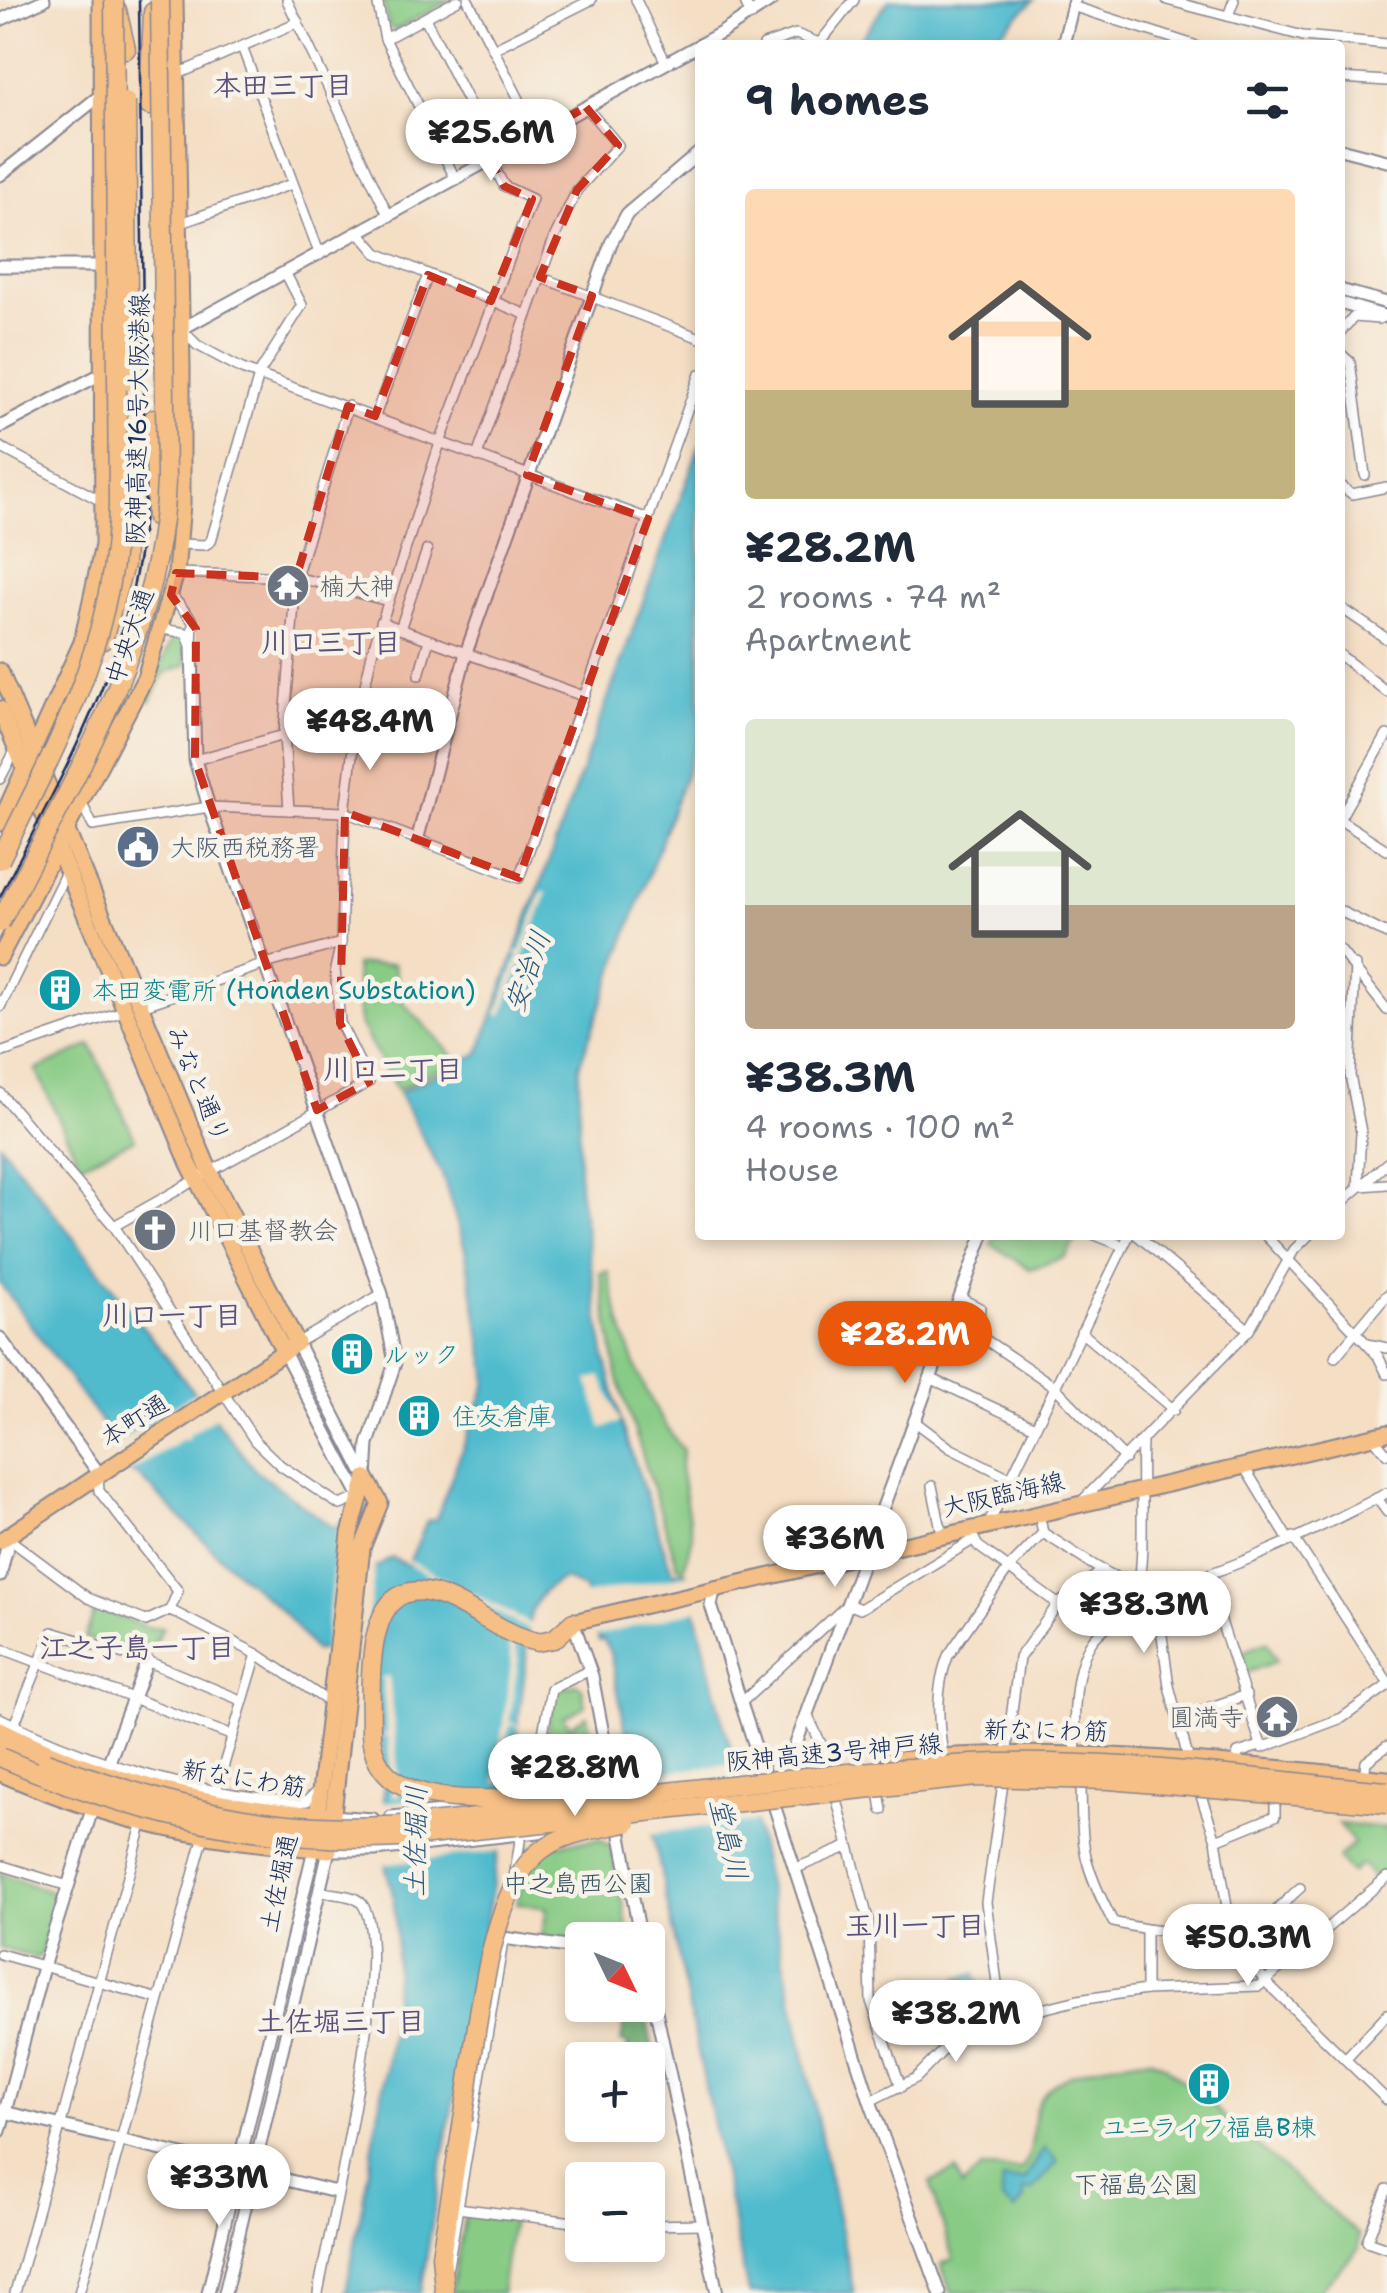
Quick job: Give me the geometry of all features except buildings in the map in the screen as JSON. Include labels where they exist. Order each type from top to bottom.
[{"type":"highway","points":[[94,658],[116,602],[128,527],[126,48],[114,0]]},
{"type":"highway","name":"阪神高速16号大阪港線","points":[[0,860],[67,725],[94,658],[112,586],[118,524],[114,0]]},
{"type":"highway","points":[[138,640],[150,586],[156,522],[149,68],[157,0]]},
{"type":"highway","name":"阪神高速16号大阪港線","points":[[0,923],[138,640],[162,550],[166,481],[157,0]]},
{"type":"highway","points":[[579,1620],[549,1642],[530,1641],[437,1594],[418,1592],[399,1597],[380,1618],[372,1643],[371,1742],[378,1764],[402,1788],[431,1796],[624,1794]]},
{"type":"highway","name":"阪神高速3号神戸線","points":[[0,1741],[123,1790],[234,1815],[316,1826],[399,1825],[624,1794],[1002,1763],[1111,1767],[1387,1791]]},
{"type":"highway","name":"阪神高速3号神戸線","points":[[0,1770],[232,1829],[314,1838],[400,1838],[758,1802],[925,1780],[1020,1776],[1387,1804]]},
{"type":"highway","points":[[443,2291],[441,2256],[463,2120],[500,1915],[509,1888],[526,1864],[551,1844],[574,1834],[758,1802]]},
{"type":"main road","name":"中央大通","points":[[0,824],[87,623],[103,545],[105,266],[101,0]]},
{"type":"main road","name":"中央大通","points":[[0,957],[145,678],[172,595],[179,544],[182,329],[175,0]]},
{"type":"main road","name":"みなと通り","points":[[0,671],[131,1009]]},
{"type":"main road","name":"みなと通り","points":[[0,711],[4,733],[16,750],[55,850],[131,1009],[204,1176],[291,1348]]},
{"type":"main road","name":"本町通","points":[[4,1540],[98,1472],[291,1348]]},
{"type":"main road","name":"大阪臨海線","points":[[579,1620],[942,1534],[972,1534],[989,1523],[1379,1434]]},
{"type":"main road","name":"みなと通り","points":[[366,1478],[377,1509]]},
{"type":"main road","name":"土佐堀通","points":[[324,1815],[320,1788],[329,1702],[342,1664],[350,1533],[366,1478]]},
{"type":"main road","name":"みなと通り","points":[[360,1497],[377,1509]]},
{"type":"main road","name":"土佐堀通","points":[[322,1849],[342,1664],[362,1548],[377,1509]]},
{"type":"main road","name":"新なにわ筋","points":[[7,1727],[106,1769],[214,1802],[324,1815]]},
{"type":"main road","name":"新なにわ筋","points":[[757,1776],[1007,1751],[1076,1752],[1387,1779]]},
{"type":"main road","name":"新なにわ筋","points":[[0,1770],[92,1809],[142,1825],[203,1839],[322,1849]]},
{"type":"main road","name":"新なにわ筋","points":[[758,1802],[1004,1781],[1082,1784],[1387,1812]]},
{"type":"street","points":[[0,20],[44,0]]},
{"type":"street","points":[[377,0],[385,39],[456,180]]},
{"type":"street","points":[[385,39],[458,0]]},
{"type":"street","points":[[468,0],[537,134]]},
{"type":"street","points":[[493,49],[591,0]]},
{"type":"street","points":[[636,0],[666,63]]},
{"type":"street","points":[[744,0],[751,16]]},
{"type":"street","points":[[713,40],[772,0]]},
{"type":"street","points":[[821,40],[854,0]]},
{"type":"street","points":[[1166,0],[1303,36],[1387,44]]},
{"type":"street","points":[[1228,16],[1234,0]]},
{"type":"street","points":[[290,1],[389,217]]},
{"type":"street","points":[[1064,40],[1073,3],[1180,40]]},
{"type":"street","points":[[114,1226],[369,1082],[340,1023],[335,968],[341,944],[346,812],[355,731],[381,622],[440,443],[532,199],[504,186],[425,18]]},
{"type":"street","points":[[178,74],[298,22]]},
{"type":"street","points":[[779,40],[796,34],[809,40]]},
{"type":"street","points":[[242,47],[320,255]]},
{"type":"street","points":[[0,425],[286,274],[666,63],[694,52]]},
{"type":"street","points":[[1345,78],[1387,81]]},
{"type":"street","points":[[0,175],[100,95]]},
{"type":"street","points":[[477,456],[540,278],[577,190],[618,144],[586,107]]},
{"type":"street","points":[[1345,149],[1387,161]]},
{"type":"street","points":[[418,837],[466,653],[592,296],[627,214],[695,156]]},
{"type":"street","points":[[178,224],[292,184]]},
{"type":"street","points":[[360,232],[377,253],[527,314]]},
{"type":"street","points":[[0,266],[105,266]]},
{"type":"street","points":[[179,544],[210,541],[260,372],[302,305],[286,274]]},
{"type":"street","points":[[375,416],[428,274]]},
{"type":"street","points":[[540,278],[695,336]]},
{"type":"street","points":[[1345,291],[1387,302]]},
{"type":"street","points":[[1345,305],[1387,319]]},
{"type":"street","points":[[1345,327],[1354,317],[1387,319]]},
{"type":"street","points":[[182,329],[211,352],[260,372],[648,519]]},
{"type":"street","points":[[1345,358],[1350,362],[1365,475]]},
{"type":"street","points":[[82,804],[93,826],[209,808],[346,812],[519,878],[695,388]]},
{"type":"street","points":[[288,810],[284,735],[296,576],[348,406]]},
{"type":"street","points":[[0,447],[105,503]]},
{"type":"street","points":[[1345,489],[1352,494],[1387,487]]},
{"type":"street","points":[[400,629],[427,550]]},
{"type":"street","points":[[176,573],[296,576],[388,600]]},
{"type":"street","points":[[172,595],[194,620],[195,760],[209,808],[382,1294],[395,1363],[368,1444],[366,1478]]},
{"type":"street","points":[[1345,610],[1387,639]]},
{"type":"street","points":[[381,622],[583,696]]},
{"type":"street","points":[[162,628],[186,632],[192,648]]},
{"type":"street","points":[[419,675],[429,640]]},
{"type":"street","points":[[1345,659],[1387,692]]},
{"type":"street","points":[[398,698],[450,712]]},
{"type":"street","points":[[195,760],[284,735]]},
{"type":"street","points":[[1345,810],[1387,735]]},
{"type":"street","points":[[0,780],[16,750]]},
{"type":"street","points":[[1345,822],[1387,850]]},
{"type":"street","points":[[0,1007],[66,872]]},
{"type":"street","points":[[1345,913],[1387,934]]},
{"type":"street","points":[[0,1053],[265,964],[341,944]]},
{"type":"street","points":[[1345,955],[1387,1010]]},
{"type":"street","points":[[1355,965],[1350,1075],[1362,1132],[1358,1186]]},
{"type":"street","points":[[0,1094],[114,1226],[215,1398],[280,1465],[340,1505],[360,1497]]},
{"type":"street","points":[[1345,1199],[1387,1163]]},
{"type":"street","points":[[1358,1186],[1387,1184]]},
{"type":"street","points":[[786,1771],[981,1240]]},
{"type":"street","points":[[1108,1240],[1123,1246]]},
{"type":"street","points":[[989,1523],[1126,1240]]},
{"type":"street","points":[[1143,1240],[1249,1330]]},
{"type":"street","points":[[1270,1240],[1367,1344],[1387,1374]]},
{"type":"street","points":[[1296,1240],[1300,1244]]},
{"type":"street","points":[[1080,1502],[1249,1330],[1304,1240]]},
{"type":"street","points":[[291,1348],[382,1294]]},
{"type":"street","points":[[1335,1357],[1387,1294]]},
{"type":"street","points":[[960,1298],[980,1308],[977,1334],[1055,1387],[1125,1459]]},
{"type":"street","points":[[1081,1332],[1174,1410]]},
{"type":"street","points":[[0,1338],[98,1472],[99,1490],[178,1591],[170,1610],[146,1620],[88,1598],[4,1540],[0,1576]]},
{"type":"street","points":[[1367,1344],[1387,1348]]},
{"type":"street","name":"みなと通り","points":[[291,1348],[366,1478]]},
{"type":"street","name":"みなと通り","points":[[291,1348],[360,1497]]},
{"type":"street","points":[[930,1378],[1035,1428]]},
{"type":"street","points":[[914,1422],[950,1448],[1010,1478]]},
{"type":"street","points":[[1379,1434],[1387,1454]]},
{"type":"street","points":[[1076,1752],[1073,1720],[1077,1686],[1093,1640],[1121,1618],[1139,1586],[1142,1443]]},
{"type":"street","points":[[1236,1766],[1238,1753],[1342,1718],[1387,1683],[1242,1466]]},
{"type":"street","points":[[932,1486],[942,1534]]},
{"type":"street","points":[[1038,1512],[1043,1532],[1103,1570],[1139,1586],[1206,1575],[1387,1493]]},
{"type":"street","points":[[1376,1498],[1387,1512]]},
{"type":"street","points":[[943,1756],[937,1716],[942,1671],[964,1630],[1008,1568],[1043,1532]]},
{"type":"street","points":[[848,1604],[860,1609],[972,1534],[1008,1568],[1058,1604]]},
{"type":"street","points":[[1002,2019],[986,1902],[1019,1658],[1058,1604],[1103,1570]]},
{"type":"street","points":[[1206,1575],[1261,1747]]},
{"type":"street","points":[[1155,1585],[1158,1628],[1190,1762],[1216,1840],[1231,1932],[1266,1982],[1387,2100]]},
{"type":"street","points":[[716,1587],[710,1605],[741,1703],[757,1776],[758,1802],[794,1870],[870,2101],[940,2293]]},
{"type":"street","points":[[741,1703],[848,1604]]},
{"type":"street","points":[[170,1610],[257,1654],[329,1702]]},
{"type":"street","points":[[579,1620],[624,1794],[618,1822],[637,1922]]},
{"type":"street","points":[[0,1718],[7,1727],[40,1666],[52,1632],[147,1660],[243,1702]]},
{"type":"street","points":[[0,1648],[233,1736]]},
{"type":"street","points":[[216,1792],[257,1654]]},
{"type":"street","points":[[0,2131],[2,2111],[43,1966],[92,1809],[147,1660]]},
{"type":"street","points":[[530,1804],[551,1688],[590,1670]]},
{"type":"street","points":[[1179,1718],[1246,1696]]},
{"type":"street","points":[[806,1713],[824,1750],[826,1768]]},
{"type":"street","points":[[1364,1777],[1366,1762],[1387,1746]]},
{"type":"street","points":[[106,1769],[216,1792],[307,1802],[320,1788]]},
{"type":"street","name":"新なにわ筋","points":[[324,1815],[372,1819],[624,1794],[757,1776]]},
{"type":"street","points":[[1082,1784],[1082,1850],[1087,1872],[1113,1922],[1146,1930],[1231,1932],[1259,1924],[1300,1888]]},
{"type":"street","points":[[880,1791],[882,1810]]},
{"type":"street","points":[[836,1796],[869,1924],[871,2001],[901,2087]]},
{"type":"street","points":[[1216,1840],[1275,1816],[1275,1800]]},
{"type":"street","name":"新なにわ筋","points":[[322,1849],[374,1850],[515,1836],[758,1802]]},
{"type":"street","points":[[14,2293],[142,1825]]},
{"type":"street","points":[[443,2291],[503,1938],[515,1836]]},
{"type":"street","points":[[79,2293],[203,1839]]},
{"type":"street","points":[[794,1870],[847,1847]]},
{"type":"street","name":"土佐堀通","points":[[225,2293],[323,1892],[322,1849]]},
{"type":"street","name":"土佐堀通","points":[[208,2293],[236,2170],[322,1849]]},
{"type":"street","points":[[0,1865],[68,1886]]},
{"type":"street","points":[[870,2101],[901,2087],[961,2032],[1002,2019],[1078,2000],[1146,1990],[1260,1986],[1387,1877]]},
{"type":"street","points":[[318,2293],[371,1991],[370,1921],[360,1901],[323,1892]]},
{"type":"street","points":[[1146,1930],[1146,1990]]},
{"type":"street","points":[[503,1938],[565,1947]]},
{"type":"street","points":[[0,1954],[159,1999]]},
{"type":"street","points":[[1345,2059],[1387,2014]]},
{"type":"street","points":[[658,2022],[717,2293]]},
{"type":"street","points":[[2,2111],[253,2175],[336,2192]]},
{"type":"street","points":[[1387,2189],[1367,2241],[1387,2248]]},
{"type":"street","points":[[458,2208],[565,2221]]},
{"type":"street","points":[[665,2225],[702,2224]]},
{"type":"highlighted area","points":[[586,107],[618,145],[577,190],[540,277],[592,296],[527,475],[648,519],[519,878],[345,812],[340,1023],[369,1082],[317,1110],[195,760],[196,629],[171,595],[176,573],[296,578],[348,406],[375,416],[428,275],[491,301],[532,199],[504,186],[491,161]]},
{"type":"green space","points":[[383,0],[451,0],[395,30],[389,27]]},
{"type":"green space","points":[[174,634],[184,636],[186,665],[164,673],[151,701],[146,699]]},
{"type":"green space","points":[[394,964],[403,1002],[457,1060],[397,1090],[360,1024],[355,965]]},
{"type":"green space","points":[[91,1045],[135,1139],[80,1164],[36,1070]]},
{"type":"green space","points":[[993,1240],[1076,1240],[1065,1257],[1030,1269],[991,1244]]},
{"type":"green space","points":[[608,1271],[635,1365],[656,1410],[683,1450],[680,1468],[692,1536],[684,1569],[678,1567],[617,1375],[600,1273]]},
{"type":"green space","points":[[96,1607],[146,1627],[163,1628],[147,1657],[85,1638]]},
{"type":"green space","points":[[1267,1642],[1277,1661],[1243,1674],[1237,1654]]},
{"type":"green space","points":[[576,1684],[582,1687],[585,1706],[564,1717],[569,1726],[587,1716],[596,1768],[587,1780],[537,1785],[554,1691]]},
{"type":"green space","points":[[1339,1824],[1387,1828],[1387,1872],[1376,1881],[1361,1864],[1351,1873],[1338,1858],[1354,1843]]},
{"type":"green space","name":"中之島西公園","points":[[600,1839],[612,1848],[626,1922],[565,1922],[565,1940],[542,1937],[547,1908],[517,1903],[526,1848]]},
{"type":"green space","points":[[0,1873],[59,1895],[40,1956],[0,1948]]},
{"type":"green space","points":[[624,2022],[647,2022],[652,2042],[621,2042]]},
{"type":"green space","name":"下福島公園","points":[[1149,2058],[1166,2066],[1359,2235],[1359,2249],[1317,2293],[951,2293],[941,2264],[953,2259],[930,2182],[956,2170],[962,2187],[981,2169],[1021,2170],[1030,2152],[1039,2101],[1049,2089],[1079,2072]]},
{"type":"green space","points":[[465,2214],[512,2220],[501,2293],[451,2293]]},
{"type":"water","points":[[889,0],[1034,0],[993,40],[860,40]]},
{"type":"water","points":[[695,459],[695,748],[579,1066],[579,1187],[604,1353],[621,1422],[672,1572],[686,1572],[724,1726],[755,1823],[854,2293],[748,2293],[654,1839],[635,1774],[610,1653],[604,1640],[599,1641],[584,1589],[564,1579],[543,1592],[529,1623],[504,1819],[421,2293],[346,2293],[384,2076],[396,1957],[394,1908],[386,1870],[383,1760],[377,1704],[367,1673],[325,1648],[315,1651],[286,1615],[220,1557],[138,1475],[129,1472],[107,1446],[109,1433],[0,1283],[0,1144],[254,1469],[333,1528],[339,1523],[375,1568],[392,1558],[408,1565],[427,1521],[436,1519],[486,1386],[487,1372],[465,1249],[442,1174],[399,1093],[479,1053]]},
{"type":"water","points":[[975,1974],[984,2010],[967,2014],[958,1978]]},
{"type":"water","points":[[1044,2148],[1058,2161],[1033,2190],[1023,2190],[1024,2199],[1015,2211],[1002,2200],[1002,2180],[1025,2180]]},
{"type":"pier","points":[[542,891],[547,893],[502,1016],[497,1014],[519,955],[513,952],[521,951]]},
{"type":"pier","points":[[601,1376],[621,1422],[602,1428],[588,1380]]},
{"type":"pier","points":[[199,1390],[217,1416],[188,1435],[188,1440],[184,1438],[125,1475],[106,1450],[135,1431],[134,1424],[140,1428],[166,1411],[166,1405],[171,1408]]},
{"type":"pier","points":[[339,1521],[375,1565],[362,1672],[324,1653]]},
{"type":"pier","points":[[407,1559],[531,1627],[529,1630],[405,1562]]},
{"type":"pier","points":[[689,1574],[701,1609],[593,1637],[580,1596]]},
{"type":"pier","points":[[513,1636],[518,1660],[509,1722],[519,1725],[518,1731],[516,1725],[509,1725],[501,1784],[495,1783],[512,1661],[508,1637]]},
{"type":"pier","points":[[382,1677],[389,1677],[400,1796],[393,1797],[388,1737],[380,1737],[387,1734]]},
{"type":"pier","points":[[741,1763],[760,1821],[646,1834],[630,1776]]},
{"type":"pier","points":[[515,1790],[506,1850],[381,1865],[377,1803]]},
{"type":"railway","points":[[0,897],[97,699],[131,597],[141,543],[145,486],[139,0]]},
{"type":"place","name":"楠大神","points":[[288,586]]},
{"type":"place","name":"大阪西税務署","points":[[138,847]]},
{"type":"place","name":"本田変電所 (Honden Substation)","points":[[60,990]]},
{"type":"place","name":"川口基督教会","points":[[155,1230]]},
{"type":"place","name":"ルック","points":[[352,1354]]},
{"type":"place","name":"住友倉庫","points":[[419,1416]]},
{"type":"place","name":"圓満寺","points":[[1277,1717]]},
{"type":"place","name":"ユニライフ福島B棟","points":[[1209,2084]]},
{"type":"district","name":"本田三丁目","points":[[283,85]]},
{"type":"district","name":"川口三丁目","points":[[331,642]]},
{"type":"district","name":"川口二丁目","points":[[393,1069]]},
{"type":"district","name":"川口一丁目","points":[[172,1315]]},
{"type":"district","name":"江之子島一丁目","points":[[137,1647]]},
{"type":"district","name":"玉川一丁目","points":[[915,1925]]},
{"type":"district","name":"土佐堀三丁目","points":[[341,2021]]},
{"type":"water label","name":"安治川","points":[[527,971]]},
{"type":"water label","name":"堂島川","points":[[729,1839]]},
{"type":"water label","name":"土佐堀川","points":[[415,1841]]}]
